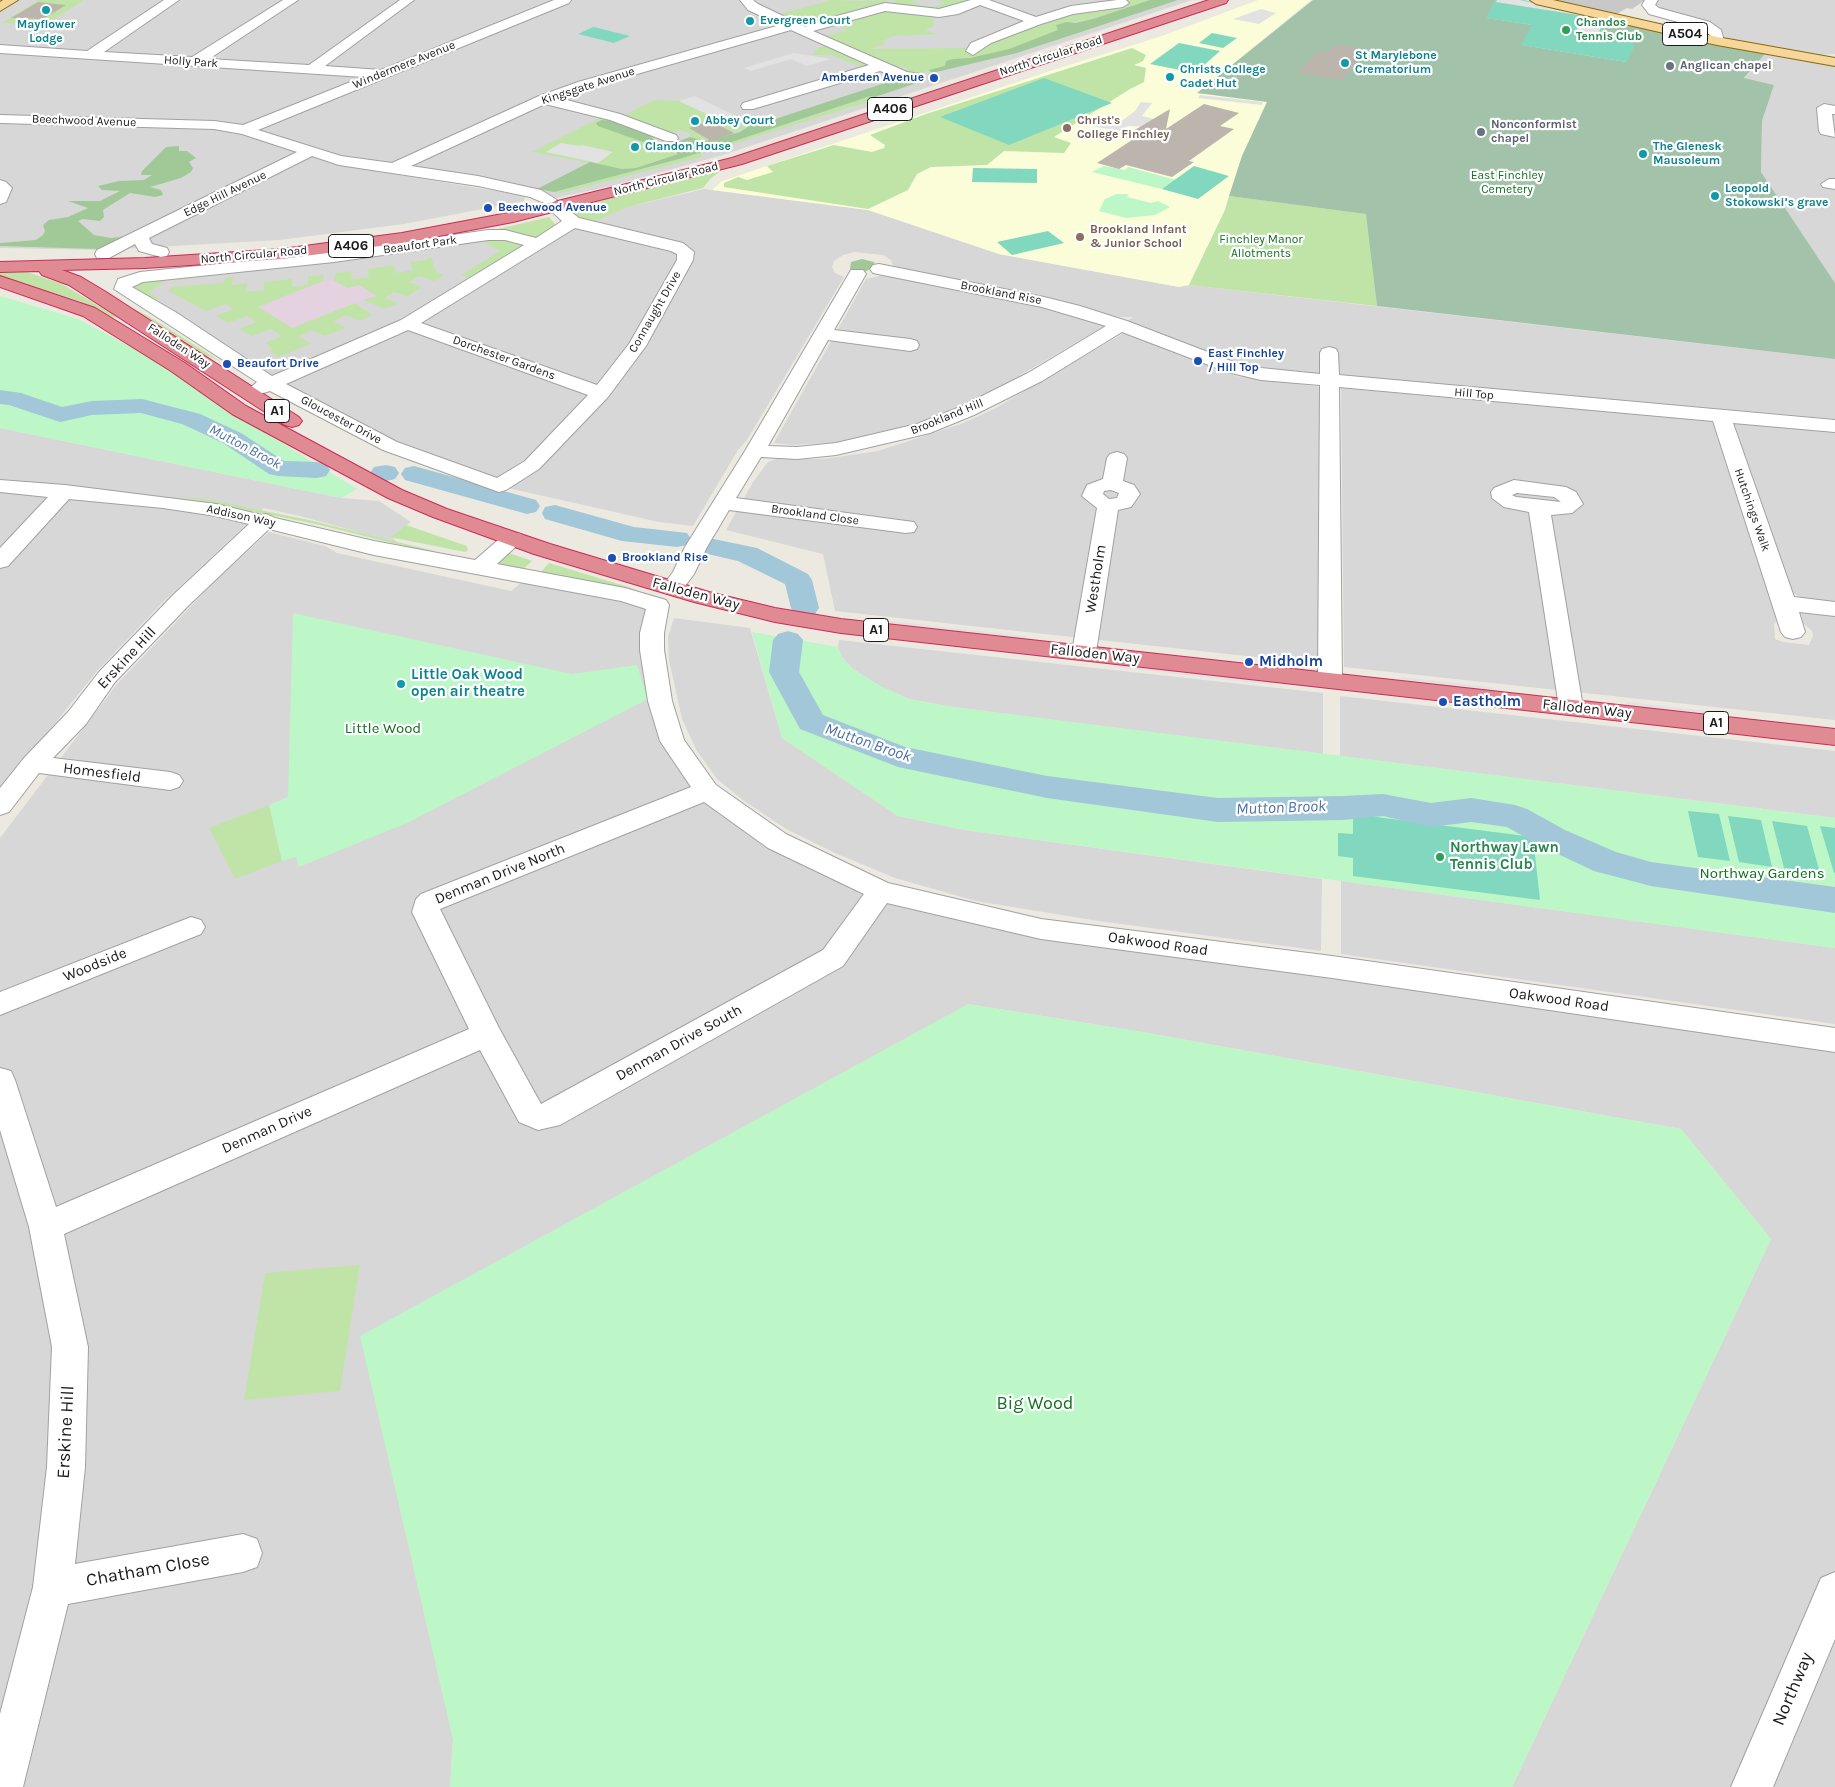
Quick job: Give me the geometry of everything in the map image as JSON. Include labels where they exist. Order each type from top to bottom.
[{"type":"highway","name":"North Circular Road","points":[[0,251],[103,254],[272,245],[399,230],[552,204],[721,155],[1193,0]]},
{"type":"highway","name":"North Circular Road","points":[[0,267],[145,264],[342,247],[457,228],[737,161],[1222,0]]},
{"type":"highway","name":"Falloden Way","points":[[0,261],[32,267],[68,278],[100,296],[249,392],[394,494]]},
{"type":"highway","points":[[100,296],[100,287],[106,279],[123,270],[145,264]]},
{"type":"highway","name":"Falloden Way","points":[[0,281],[89,312],[178,367],[227,401],[394,494],[665,597],[828,624],[1828,735]]},
{"type":"highway","points":[[227,401],[249,392]]},
{"type":"main road","points":[[0,7],[12,0]]},
{"type":"main road","name":"A504","points":[[1536,0],[1717,41],[1835,62]]},
{"type":"street","points":[[90,55],[173,0]]},
{"type":"street","points":[[194,62],[292,0]]},
{"type":"street","points":[[312,69],[408,0]]},
{"type":"street","name":"Windermere Avenue","points":[[244,130],[565,0]]},
{"type":"street","points":[[746,0],[753,7],[792,26],[904,76],[915,77]]},
{"type":"street","points":[[1652,0],[1649,7],[1660,14],[1709,26],[1728,27]]},
{"type":"street","points":[[812,27],[885,7],[939,13],[953,11],[982,1],[1036,21]]},
{"type":"street","points":[[973,51],[976,46],[993,36],[1036,21],[1071,10],[1123,3]]},
{"type":"street","name":"Kingsgate Avenue","points":[[392,169],[544,99],[583,85],[792,26]]},
{"type":"street","points":[[1709,26],[1716,33],[1717,41]]},
{"type":"street","name":"Holly Park","points":[[0,49],[382,74]]},
{"type":"street","points":[[748,106],[881,66]]},
{"type":"street","points":[[784,80],[801,89]]},
{"type":"street","points":[[544,99],[615,117],[671,138]]},
{"type":"street","points":[[1835,110],[1824,108],[1826,131],[1835,133]]},
{"type":"street","name":"Beechwood Avenue","points":[[0,119],[214,125],[244,130],[309,152],[366,166],[478,181],[535,193],[552,204]]},
{"type":"street","name":"Edge Hill Avenue","points":[[103,254],[309,152]]},
{"type":"street","points":[[0,185],[4,188],[0,199]]},
{"type":"street","name":"Connaught Drive","points":[[499,486],[532,465],[601,393],[637,346],[685,260],[686,252],[677,247],[573,222],[552,204]]},
{"type":"street","points":[[249,392],[272,384],[407,324],[573,222]]},
{"type":"street","name":"Beaufort Park","points":[[124,283],[140,277],[161,274],[329,258],[488,235],[505,235],[536,243]]},
{"type":"street","points":[[140,236],[145,248],[161,252]]},
{"type":"street","name":"Brookland Rise","points":[[665,597],[683,574],[696,548],[823,334],[854,263],[879,261],[880,269],[1044,302],[1121,325]]},
{"type":"street","name":"Gloucester Drive","points":[[124,283],[123,289],[170,317],[272,384],[390,446],[499,486]]},
{"type":"street","name":"Dorchester Gardens","points":[[407,324],[601,393]]},
{"type":"street","name":"Hill Top","points":[[1121,325],[1234,368],[1261,374],[1835,426]]},
{"type":"street","name":"Brookland Hill","points":[[755,451],[797,453],[836,449],[923,429],[967,410],[1035,376],[1121,325]]},
{"type":"street","points":[[823,334],[910,345]]},
{"type":"street","points":[[1329,353],[1330,680]]},
{"type":"street","name":"Hutchings Walk","points":[[1720,416],[1785,603],[1793,632]]},
{"type":"street","name":"Westholm","points":[[1084,652],[1117,458]]},
{"type":"street","name":"Addison Way","points":[[0,486],[172,503],[266,520],[374,548],[625,595],[665,597]]},
{"type":"street","points":[[0,561],[65,491]]},
{"type":"street","name":"Brookland Close","points":[[724,502],[906,527]]},
{"type":"street","points":[[1539,508],[1571,707]]},
{"type":"street","name":"Erskine Hill","points":[[0,806],[33,764],[77,718],[107,676],[181,600],[266,520]]},
{"type":"street","points":[[479,568],[513,539]]},
{"type":"street","name":"Oakwood Road","points":[[665,597],[652,633],[652,650],[660,701],[672,742],[707,791],[777,841],[881,890],[1041,929],[1322,966],[1835,1040]]},
{"type":"street","points":[[1785,603],[1835,609]]},
{"type":"street","name":"Homesfield","points":[[33,764],[170,781]]},
{"type":"street","name":"Denman Drive North","points":[[487,1034],[426,912],[426,906],[440,898],[707,791]]},
{"type":"street","name":"Denman Drive South","points":[[487,1034],[530,1113],[538,1117],[549,1116],[832,958],[881,890]]},
{"type":"street","name":"Woodside","points":[[0,1004],[191,927]]},
{"type":"street","name":"Denman Drive","points":[[46,1227],[487,1034]]},
{"type":"street","name":"Erskine Hill","points":[[0,1080],[46,1227],[70,1347],[66,1467],[53,1587],[2,1787]]},
{"type":"street","name":"Chatham Close","points":[[53,1587],[243,1553]]},
{"type":"street","name":"Northway","points":[[1752,1787],[1835,1592]]},
{"type":"shaded area","points":[[0,0],[1192,0],[723,155],[611,186],[547,200],[536,193],[368,166],[244,130],[0,118]]},
{"type":"shaded area","points":[[1150,0],[1178,0],[1017,53],[932,73],[929,70],[945,66],[946,61],[953,59],[970,58],[1009,49],[1058,30],[1056,25],[1096,18]]},
{"type":"shaded area","name":"Christ's College Finchley","points":[[1258,0],[1311,0],[1198,93],[1267,101],[1242,156],[1225,210],[1189,285],[1179,287],[999,254],[868,210],[712,190],[722,181],[1050,71],[1162,36]]},
{"type":"shaded area","points":[[1497,0],[1520,0],[1605,19],[1598,34],[1576,31],[1584,16],[1496,2]]},
{"type":"shaded area","points":[[1549,0],[1645,0],[1632,9],[1627,8],[1615,15]]},
{"type":"shaded area","points":[[1659,0],[1835,0],[1835,54],[1821,55],[1727,39],[1711,23],[1663,12],[1654,4]]},
{"type":"shaded area","points":[[1261,9],[1276,13],[1259,24],[1233,19]]},
{"type":"shaded area","points":[[794,53],[831,59],[807,66],[791,59],[751,71],[744,68]]},
{"type":"shaded area","points":[[1765,54],[1835,66],[1835,283],[1761,172],[1762,121],[1774,85],[1744,79]]},
{"type":"shaded area","points":[[892,76],[920,79],[920,82],[875,97],[871,96],[683,158],[554,192],[537,189],[590,162],[622,169],[636,168],[678,154],[671,147],[671,144],[690,137],[705,141],[740,132],[754,123],[766,122],[894,80]]},
{"type":"shaded area","points":[[1200,95],[1263,102],[1262,105],[1198,98]]},
{"type":"shaded area","points":[[695,96],[745,120],[730,125],[679,101]]},
{"type":"shaded area","points":[[1141,102],[1152,103],[1142,116],[1158,120],[1148,127],[1128,126],[1120,131],[1091,126],[1097,120],[1114,124],[1123,120],[1135,111]]},
{"type":"shaded area","points":[[602,120],[624,122],[647,132],[657,143],[666,146],[660,149],[647,146],[643,142],[598,126],[596,123]]},
{"type":"shaded area","points":[[0,121],[218,127],[323,160],[352,167],[525,196],[524,201],[404,224],[279,240],[102,250],[0,248]]},
{"type":"shaded area","points":[[561,143],[582,145],[613,152],[598,163],[546,152]]},
{"type":"shaded area","points":[[179,146],[179,151],[187,151],[196,158],[189,162],[193,168],[191,172],[181,178],[150,187],[161,190],[163,195],[155,197],[130,193],[103,210],[104,217],[100,221],[83,219],[78,221],[94,235],[111,238],[129,236],[106,248],[98,249],[0,246],[0,243],[36,240],[43,235],[45,231],[43,225],[49,220],[68,217],[88,208],[68,201],[100,201],[120,191],[102,190],[98,186],[119,181],[144,180],[152,175],[141,175],[142,171],[166,147]]},
{"type":"shaded area","points":[[704,189],[868,210],[999,254],[1179,287],[1189,285],[1835,359],[1835,419],[1272,369],[1238,362],[1121,325],[1133,317],[1120,317],[893,266],[891,260],[883,255],[854,252],[843,255],[834,261],[832,267],[835,273],[844,277],[747,440],[738,450],[693,526],[659,522],[499,486],[390,446],[272,384],[124,283],[420,245],[521,238],[573,222],[600,217],[628,207]]},
{"type":"shaded area","points":[[862,259],[874,262],[875,266],[865,272],[850,269],[851,262]]},
{"type":"shaded area","points":[[884,275],[1073,313],[1106,325],[990,393],[911,426],[844,442],[792,445],[774,443],[866,279]]},
{"type":"shaded area","points":[[323,281],[334,281],[348,288],[359,285],[377,296],[292,328],[257,306]]},
{"type":"shaded area","points":[[1124,333],[1236,376],[1321,387],[1319,664],[835,611],[823,554],[726,530],[753,482],[768,462],[776,459],[823,459],[878,451],[961,424],[994,409]]},
{"type":"shaded area","points":[[1341,388],[1712,421],[1777,620],[1774,624],[1775,639],[1783,642],[1809,645],[1813,636],[1812,631],[1803,623],[1801,613],[1835,616],[1835,720],[1344,667]]},
{"type":"shaded area","points":[[1734,423],[1835,432],[1835,602],[1802,598],[1791,592]]},
{"type":"shaded area","points":[[0,428],[341,498],[379,501],[411,522],[391,536],[398,543],[264,508],[160,605],[97,671],[0,792]]},
{"type":"shaded area","points":[[269,532],[325,546],[337,553],[511,591],[527,578],[647,600],[660,701],[707,791],[881,891],[990,918],[1835,1040],[1835,1787],[1512,1787],[1771,1239],[1681,1129],[1142,1032],[968,1004],[453,1740],[450,1787],[0,1787],[0,838],[117,684],[213,583]]},
{"type":"shaded area","points":[[674,618],[750,628],[782,738],[898,816],[965,830],[1322,879],[1321,951],[1092,920],[976,901],[895,878],[835,853],[786,829],[743,800],[717,779],[697,751],[682,719],[669,660],[668,637]]},
{"type":"shaded area","points":[[882,620],[1025,636],[1033,640],[876,622]]},
{"type":"shaded area","points":[[839,640],[1323,693],[1323,754],[953,707],[909,699],[880,686],[853,669],[842,657],[838,647]]},
{"type":"shaded area","points":[[1112,664],[1277,682],[1272,685],[1116,667]]},
{"type":"shaded area","points":[[1401,677],[1491,687],[1496,691],[1397,680]]},
{"type":"shaded area","points":[[1340,696],[1835,751],[1835,818],[1340,756]]},
{"type":"shaded area","points":[[1628,702],[1724,713],[1728,716],[1624,705]]},
{"type":"shaded area","points":[[1341,881],[1835,948],[1835,1024],[1341,954]]},
{"type":"green space","points":[[38,0],[84,0],[45,25],[2,23]]},
{"type":"green space","points":[[831,0],[887,0],[886,6],[805,26],[780,14]]},
{"type":"green space","points":[[893,0],[911,0],[928,8],[944,4],[940,0],[972,0],[946,10],[894,5]]},
{"type":"green space","points":[[1116,0],[1150,0],[1096,18],[1056,25],[1059,30],[1009,49],[913,75],[904,71],[908,69],[901,66],[894,68],[823,37],[847,30],[833,23],[891,10],[933,15],[934,26],[925,30],[938,34],[893,36],[883,41],[885,44],[870,49],[966,48],[969,51],[1018,29],[1120,1]]},
{"type":"green space","name":"East Finchley Cemetery","points":[[1313,0],[1496,0],[1487,18],[1533,25],[1522,45],[1627,62],[1627,39],[1600,34],[1607,19],[1765,54],[1744,78],[1774,85],[1762,121],[1761,172],[1835,283],[1835,359],[1377,306],[1366,214],[1229,196],[1242,156],[1267,102],[1197,93]]},
{"type":"green space","name":"Chandos Tennis Club","points":[[1496,0],[1524,0],[1607,19],[1601,34],[1627,39],[1635,45],[1627,62],[1521,45],[1532,25],[1486,18]]},
{"type":"green space","points":[[593,27],[630,36],[614,43],[578,34]]},
{"type":"green space","points":[[1212,33],[1237,38],[1223,48],[1199,43]]},
{"type":"green space","points":[[1179,43],[1220,51],[1195,73],[1150,64]]},
{"type":"green space","points":[[826,46],[873,65],[859,66],[832,55],[812,55],[818,48]]},
{"type":"green space","points":[[1132,48],[1146,55],[1143,61],[1134,65],[1146,68],[1144,82],[1054,137],[1071,143],[1064,153],[1004,151],[987,165],[931,167],[917,174],[908,190],[868,209],[724,187],[724,183],[738,177],[747,180],[773,172],[767,166],[834,145],[872,152],[884,148],[885,145],[870,135],[926,114]]},
{"type":"green space","points":[[1044,78],[1112,103],[1009,145],[940,117]]},
{"type":"green space","points":[[871,96],[877,99],[701,154],[701,157],[561,193],[554,192],[683,158]]},
{"type":"green space","points":[[652,101],[679,101],[730,125],[751,127],[705,141],[690,137],[690,133],[680,130],[672,134],[623,116]]},
{"type":"green space","points":[[600,118],[624,122],[655,138],[657,143],[671,147],[678,154],[636,168],[622,169],[532,152]]},
{"type":"green space","points":[[1104,166],[1125,170],[1128,167],[1176,180],[1162,189],[1092,172]]},
{"type":"green space","points":[[1194,166],[1229,176],[1198,199],[1162,189]]},
{"type":"green space","points":[[973,168],[1037,169],[1037,183],[972,182]]},
{"type":"green space","points":[[723,169],[710,179],[703,188],[628,207],[596,221],[573,216],[566,210]]},
{"type":"green space","points":[[1117,194],[1129,194],[1127,197],[1151,203],[1158,201],[1170,207],[1155,215],[1126,218],[1099,211],[1105,199]]},
{"type":"green space","name":"Finchley Manor Allotments","points":[[1229,196],[1367,214],[1377,306],[1189,285],[1225,210]]},
{"type":"green space","points":[[549,217],[555,224],[555,227],[537,239],[498,229]]},
{"type":"green space","points":[[1048,231],[1064,243],[1012,255],[997,242]]},
{"type":"green space","points":[[490,237],[527,245],[472,278],[461,275],[500,251],[484,242],[462,245],[460,242]]},
{"type":"green space","points":[[431,257],[436,272],[444,275],[434,281],[420,276],[409,282],[422,287],[408,296],[394,292],[384,298],[398,303],[385,309],[363,300],[377,296],[359,285],[348,288],[334,281],[336,273],[351,271],[352,279],[369,277],[368,269],[394,265],[396,273],[413,270],[410,262],[425,260]]},
{"type":"green space","points":[[0,271],[24,271],[60,283],[116,316],[114,318],[79,301],[0,277]]},
{"type":"green space","points":[[324,275],[323,281],[258,307],[292,328],[355,303],[372,315],[359,321],[346,315],[334,321],[346,328],[325,336],[312,330],[298,337],[311,343],[279,357],[270,351],[272,348],[265,343],[282,336],[271,329],[252,336],[239,329],[256,322],[247,316],[228,323],[216,316],[233,309],[226,304],[206,311],[168,291],[172,287],[224,283],[225,278],[233,277],[232,285],[247,283],[246,292],[264,290],[264,282],[292,279],[292,287],[308,285],[308,276]]},
{"type":"green space","points":[[189,276],[189,279],[165,281],[149,292],[159,299],[154,301],[134,288],[140,282]]},
{"type":"green space","points":[[0,296],[78,319],[148,356],[224,407],[357,489],[341,498],[0,428]]},
{"type":"green space","points":[[130,307],[150,317],[220,361],[195,351]]},
{"type":"green space","points":[[174,495],[216,501],[309,520],[438,552],[416,549],[320,525]]},
{"type":"green space","points":[[406,525],[467,546],[468,550],[465,552],[390,537]]},
{"type":"green space","points":[[509,553],[532,561],[521,571],[494,564]]},
{"type":"green space","points":[[549,563],[638,590],[541,572]]},
{"type":"green space","name":"Little Wood","points":[[293,613],[572,674],[637,665],[648,699],[407,823],[299,867],[296,857],[282,861],[269,805],[288,797]]},
{"type":"green space","name":"Northway Gardens","points":[[752,632],[838,647],[842,657],[853,669],[880,686],[909,699],[953,707],[1835,818],[1835,948],[965,830],[898,816],[782,738]]},
{"type":"green space","points":[[269,805],[282,861],[235,879],[209,828]]},
{"type":"green space","points":[[1688,811],[1719,814],[1730,861],[1698,857]]},
{"type":"green space","name":"Northway Lawn Tennis Club","points":[[1353,814],[1533,837],[1540,900],[1353,876],[1353,858],[1338,856],[1338,833],[1353,834]]},
{"type":"green space","points":[[1728,816],[1761,820],[1772,867],[1739,862]]},
{"type":"green space","points":[[1772,821],[1807,826],[1820,873],[1784,868]]},
{"type":"green space","points":[[1820,826],[1835,828],[1835,873],[1834,873]]},
{"type":"green space","name":"Big Wood","points":[[968,1004],[1142,1032],[1681,1129],[1771,1239],[1512,1787],[450,1787],[453,1740],[360,1336]]},
{"type":"green space","points":[[360,1265],[340,1391],[244,1400],[265,1273]]},
{"type":"building","name":"Mayflower Lodge","points":[[38,2],[66,5],[43,19],[11,18]]},
{"type":"building","name":"St Marylebone Crematorium","points":[[1336,44],[1360,48],[1352,57],[1361,58],[1342,80],[1297,73],[1318,51],[1328,52]]},
{"type":"building","name":"Christ's College Finchley","points":[[1204,104],[1239,113],[1220,126],[1234,129],[1189,161],[1194,162],[1172,177],[1126,165],[1119,169],[1097,163],[1132,140],[1123,137],[1170,109],[1166,129]]},
{"type":"building","points":[[711,121],[734,133],[711,141],[689,128]]},
{"type":"waterway","name":"Mutton Brook","points":[[0,397],[12,398],[60,415],[92,408],[142,406],[191,419],[232,438],[278,468],[317,470]]},
{"type":"waterway","name":"Mutton Brook","points":[[414,474],[527,506]]},
{"type":"waterway","name":"Mutton Brook","points":[[555,513],[632,535],[677,539]]},
{"type":"waterway","name":"Mutton Brook","points":[[709,546],[747,554],[798,580],[805,608]]},
{"type":"waterway","name":"Mutton Brook","points":[[788,640],[784,672],[811,722],[898,756],[1047,787],[1218,810],[1343,808],[1383,805],[1431,815],[1471,810],[1515,817],[1553,838],[1606,862],[1651,874],[1835,900]]},
{"type":"place","name":"Mayflower Lodge","points":[[46,10]]},
{"type":"place","name":"Evergreen Court","points":[[750,21]]},
{"type":"place","name":"Chandos Tennis Club","points":[[1566,30]]},
{"type":"place","name":"St Marylebone Crematorium","points":[[1345,63]]},
{"type":"place","name":"Anglican chapel","points":[[1670,66]]},
{"type":"place","name":"Christs College Cadet Hut","points":[[1170,77]]},
{"type":"place","name":"Amberden Avenue","points":[[934,78]]},
{"type":"place","name":"Abbey Court","points":[[695,121]]},
{"type":"place","name":"Christ's College Finchley","points":[[1067,128]]},
{"type":"place","name":"Nonconformist chapel","points":[[1481,132]]},
{"type":"place","name":"Clandon House","points":[[635,147]]},
{"type":"place","name":"The Glenesk Mausoleum","points":[[1643,154]]},
{"type":"place","name":"Leopold Stokowski’s grave","points":[[1715,196]]},
{"type":"place","name":"Beechwood Avenue","points":[[488,208]]},
{"type":"place","name":"Brookland Infant & Junior School","points":[[1080,237]]},
{"type":"place","name":"East Finchley / Hill Top","points":[[1198,361]]},
{"type":"place","name":"Beaufort Drive","points":[[227,364]]},
{"type":"place","name":"Brookland Rise","points":[[612,558]]},
{"type":"place","name":"Midholm","points":[[1249,662]]},
{"type":"place","name":"Little Oak Wood open air theatre","points":[[401,684]]},
{"type":"place","name":"Eastholm","points":[[1443,702]]},
{"type":"place","name":"Northway Lawn Tennis Club","points":[[1440,857]]}]
